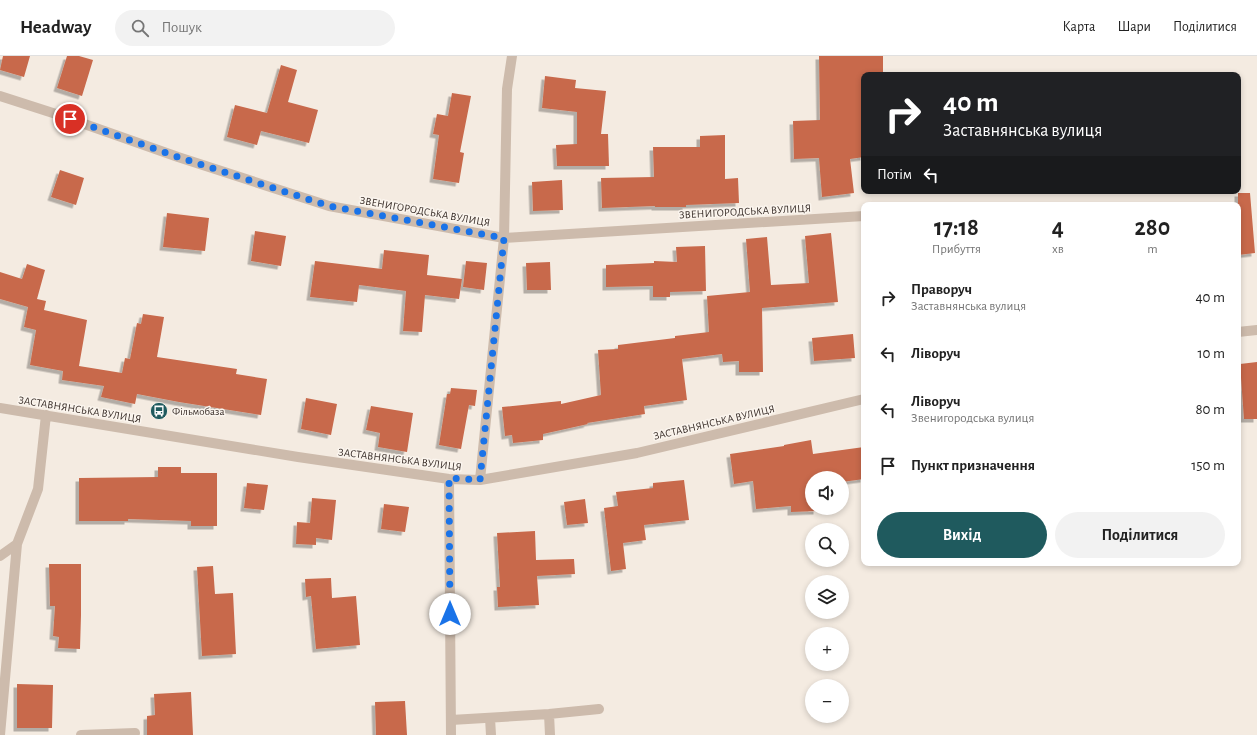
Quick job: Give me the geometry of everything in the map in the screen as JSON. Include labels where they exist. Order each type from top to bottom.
[{"type":"street","points":[[480,480],[504,238],[507,89],[512,56]]},
{"type":"street","name":"ЗВЕНИГОРОДСЬКА ВУЛИЦЯ","points":[[0,96],[178,157],[329,206],[504,238],[861,216]]},
{"type":"street","points":[[1241,332],[1257,330]]},
{"type":"street","name":"ЗАСТАВНЯНСЬКА ВУЛИЦЯ","points":[[0,408],[298,457],[449,478],[480,480],[637,453],[861,400]]},
{"type":"street","points":[[0,735],[17,544],[38,489],[46,415]]},
{"type":"street","points":[[449,478],[451,735]]},
{"type":"street","points":[[0,556],[17,544]]},
{"type":"street","points":[[450,720],[549,714],[599,709]]},
{"type":"street","points":[[549,714],[550,735]]},
{"type":"street","points":[[490,718],[491,735]]},
{"type":"street","points":[[81,735],[135,733]]},
{"type":"building","points":[[3,56],[30,56],[24,77],[0,70]]},
{"type":"building","points":[[67,56],[79,56],[93,60],[82,96],[57,88]]},
{"type":"building","points":[[819,56],[883,56],[883,72],[861,72],[861,157],[850,159],[854,193],[822,197],[819,158],[794,159],[793,121],[820,120]]},
{"type":"building","points":[[281,65],[297,70],[288,102],[318,110],[309,143],[261,131],[257,145],[227,137],[235,105],[267,113]]},
{"type":"building","points":[[545,76],[576,80],[575,88],[606,91],[601,134],[608,134],[609,166],[557,166],[556,145],[577,144],[577,112],[542,108]]},
{"type":"building","points":[[452,93],[471,96],[460,152],[464,153],[459,183],[433,179],[439,135],[433,134],[437,114],[448,116]]},
{"type":"building","points":[[725,135],[725,179],[738,178],[739,203],[686,205],[686,207],[655,206],[602,208],[601,178],[654,177],[653,147],[700,147],[700,136]]},
{"type":"building","points":[[60,170],[84,178],[76,205],[51,197]]},
{"type":"building","points":[[562,180],[563,210],[533,211],[532,182]]},
{"type":"building","points":[[1250,193],[1255,253],[1241,255],[1241,202],[1238,202],[1238,194]]},
{"type":"building","points":[[167,213],[209,218],[205,251],[163,247]]},
{"type":"building","points":[[255,231],[286,236],[281,266],[251,261]]},
{"type":"building","points":[[831,233],[838,302],[762,308],[763,372],[739,372],[739,361],[723,362],[722,354],[682,359],[687,400],[644,406],[645,414],[587,423],[588,424],[543,434],[543,440],[513,443],[512,435],[505,436],[502,407],[561,401],[561,404],[601,395],[598,350],[618,349],[618,345],[709,332],[707,296],[750,292],[746,239],[767,237],[771,285],[809,283],[805,236]]},
{"type":"building","points":[[705,246],[706,291],[670,292],[670,297],[653,297],[653,286],[606,287],[606,265],[654,263],[654,261],[677,262],[676,247]]},
{"type":"building","points":[[384,250],[429,255],[427,275],[462,279],[459,299],[425,295],[422,332],[403,331],[406,291],[359,285],[357,302],[310,297],[315,261],[382,269]]},
{"type":"building","points":[[466,261],[487,263],[484,290],[463,287]]},
{"type":"building","points":[[550,262],[551,290],[527,290],[526,263]]},
{"type":"building","points":[[27,264],[45,270],[37,299],[46,301],[44,310],[87,320],[79,366],[122,373],[125,358],[130,359],[137,323],[141,324],[143,314],[164,317],[157,357],[237,369],[236,374],[267,379],[261,415],[137,394],[135,404],[101,397],[104,386],[62,380],[63,371],[30,365],[36,330],[24,327],[28,307],[0,299],[0,272],[22,279]]},
{"type":"building","points":[[853,334],[855,358],[814,361],[812,338]]},
{"type":"building","points":[[1257,362],[1257,419],[1244,419],[1241,364]]},
{"type":"building","points":[[451,388],[477,390],[475,406],[469,405],[461,449],[439,445],[447,394],[450,394]]},
{"type":"building","points":[[306,398],[337,404],[331,435],[301,429]]},
{"type":"building","points":[[371,406],[413,413],[407,452],[378,447],[380,433],[366,430]]},
{"type":"building","points":[[811,440],[813,454],[861,447],[861,479],[849,481],[849,471],[805,471],[805,511],[791,512],[791,506],[756,509],[753,481],[734,484],[730,454],[784,446]]},
{"type":"building","points":[[158,467],[181,467],[181,473],[217,473],[217,526],[191,526],[191,521],[128,519],[128,521],[79,521],[79,478],[158,477]]},
{"type":"building","points":[[684,480],[689,520],[644,525],[646,540],[623,543],[626,569],[611,571],[604,508],[618,506],[616,492],[653,488],[653,483]]},
{"type":"building","points":[[247,483],[268,485],[264,510],[244,508]]},
{"type":"building","points":[[312,498],[336,500],[332,540],[316,538],[316,545],[296,544],[297,522],[310,523]]},
{"type":"building","points":[[585,499],[588,523],[567,525],[564,502]]},
{"type":"building","points":[[384,504],[409,507],[405,532],[381,529]]},
{"type":"building","points":[[535,531],[536,560],[574,559],[575,574],[537,576],[539,605],[498,607],[497,587],[500,587],[497,533]]},
{"type":"building","points":[[49,564],[81,564],[80,649],[58,648],[59,637],[53,636],[55,606],[50,606]]},
{"type":"building","points":[[213,566],[215,594],[233,593],[236,654],[202,656],[197,567]]},
{"type":"building","points":[[331,578],[332,598],[356,596],[360,645],[316,649],[311,596],[306,597],[305,579]]},
{"type":"building","points":[[17,684],[53,685],[52,728],[17,728]]},
{"type":"building","points":[[191,692],[193,735],[147,735],[147,716],[155,715],[154,694]]},
{"type":"building","points":[[405,701],[407,735],[376,735],[375,702]]},
{"type":"place","name":"Фільмобаза","points":[[159,411]]},
{"type":"route","points":[[70,119],[178,157],[329,206],[504,238],[480,480],[449,478],[450,614]]}]
